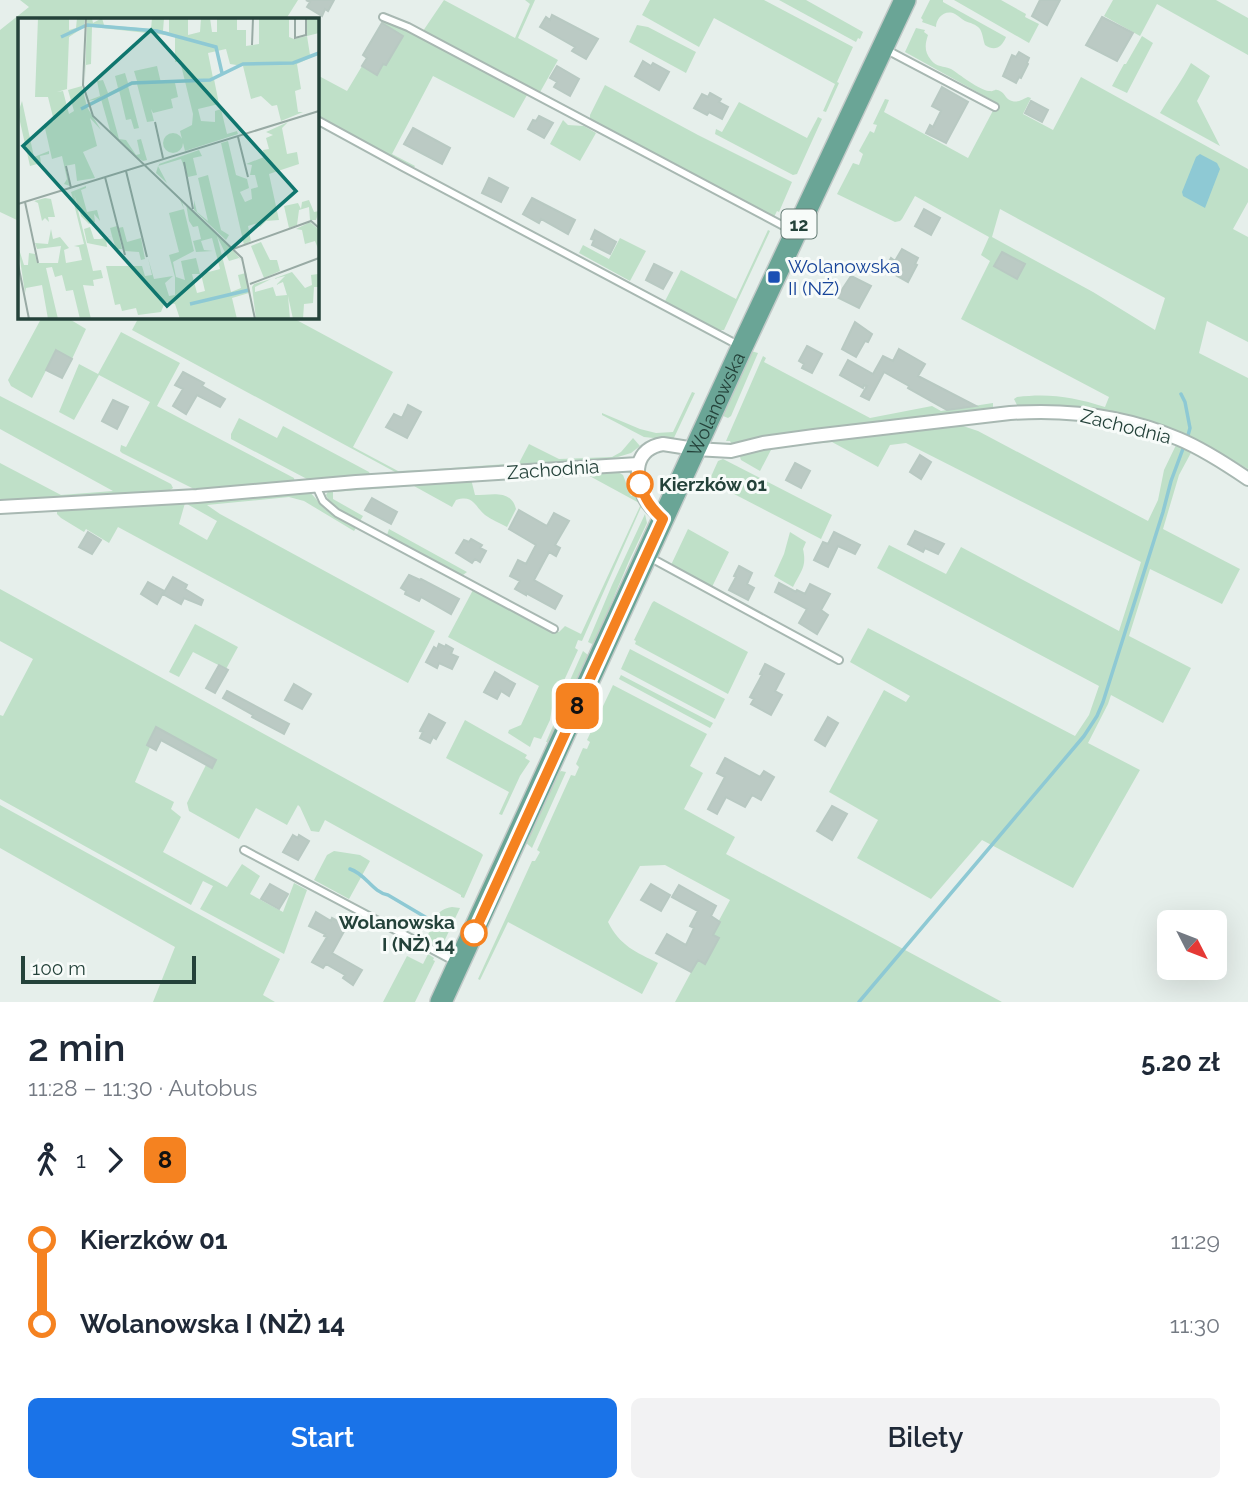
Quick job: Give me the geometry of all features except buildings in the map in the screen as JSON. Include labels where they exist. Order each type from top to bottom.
[{"type":"main road","name":"Wolanowska","points":[[442,1002],[795,232],[905,0]]},
{"type":"street","name":"Zachodnia","points":[[0,507],[197,496],[638,464],[646,451],[658,444],[731,451],[763,443],[814,436],[1041,411],[1104,417],[1146,427],[1178,438],[1248,479]]},
{"type":"street","points":[[638,464],[638,477],[645,498],[663,519]]},
{"type":"lane","points":[[383,17],[397,21],[795,232]]},
{"type":"lane","points":[[882,47],[995,107]]},
{"type":"lane","points":[[318,121],[742,347]]},
{"type":"lane","points":[[316,486],[323,501],[337,513],[554,629]]},
{"type":"lane","points":[[646,555],[839,660]]},
{"type":"lane","points":[[244,850],[459,964]]},
{"type":"green space","points":[[20,0],[298,0],[287,18],[18,18],[18,221],[0,212],[0,30],[29,7]]},
{"type":"green space","points":[[444,0],[515,38],[530,4],[525,0],[535,0],[518,38],[558,60],[539,94],[423,31]]},
{"type":"green space","points":[[650,0],[764,0],[853,47],[826,112],[823,111],[835,84],[714,18],[699,47],[642,15]]},
{"type":"green space","points":[[779,0],[806,0],[863,32],[860,39],[856,42]]},
{"type":"green space","points":[[930,0],[943,0],[1006,37],[1004,41],[998,47],[985,45],[978,27],[951,13],[942,15],[936,27],[922,22],[921,18]]},
{"type":"green space","points":[[954,0],[1001,0],[1039,24],[1029,43]]},
{"type":"green space","points":[[1113,0],[1216,0],[1248,18],[1248,55],[1157,4],[1140,36],[1104,16]]},
{"type":"green space","points":[[382,20],[406,30],[527,95],[514,118],[433,76],[392,154],[415,166],[413,169],[318,117],[318,76],[347,91],[362,66],[386,65],[403,36],[382,23]]},
{"type":"green space","points":[[637,25],[648,27],[696,52],[686,73],[629,42]]},
{"type":"green space","points":[[916,28],[925,30],[928,35],[926,51],[933,62],[951,69],[985,90],[1000,91],[1010,100],[1016,102],[1031,98],[1023,114],[1053,130],[1081,77],[1248,169],[1248,202],[1233,229],[1248,237],[1248,342],[1207,321],[1199,353],[1248,378],[1248,469],[1198,440],[1106,412],[1073,407],[1017,405],[1014,399],[1017,397],[1040,395],[1072,398],[1105,407],[1109,397],[961,319],[990,261],[981,255],[989,237],[915,196],[902,219],[895,222],[837,194],[853,163],[859,165],[863,154],[859,151],[870,131],[874,133],[877,125],[873,124],[885,99],[889,100],[884,112],[968,158],[997,103],[905,52]],"holes":[[[1000,209],[1165,298],[1155,330],[1093,292],[992,237]]]},
{"type":"green space","points":[[1142,36],[1153,43],[1127,93],[1112,86]]},
{"type":"green space","points":[[1191,63],[1210,76],[1197,101],[1220,146],[1160,113]]},
{"type":"green space","points":[[605,85],[792,182],[779,212],[777,211],[774,217],[590,119]]},
{"type":"green space","points":[[739,102],[807,138],[818,117],[822,119],[797,174],[793,175],[715,134],[716,129],[722,132]]},
{"type":"green space","points":[[563,120],[568,125],[584,126],[596,133],[580,161],[550,144]]},
{"type":"green space","points":[[768,230],[770,231],[724,330],[720,332],[664,303],[681,270],[736,299]]},
{"type":"green space","points":[[620,238],[646,251],[630,281],[579,253],[583,245],[609,259]]},
{"type":"green space","points":[[41,318],[68,318],[86,329],[72,359],[56,351],[32,398],[11,386],[8,380]]},
{"type":"green space","points":[[138,318],[293,318],[393,372],[353,447],[398,471],[423,470],[410,474],[397,473],[132,330]]},
{"type":"green space","points":[[121,332],[180,363],[157,406],[294,478],[295,483],[196,490],[122,453],[121,445],[126,447],[150,402],[99,375],[74,420],[59,412],[79,364],[98,374]]},
{"type":"green space","points":[[751,351],[758,353],[728,418],[723,416]]},
{"type":"green space","points":[[763,356],[766,358],[764,362],[870,418],[932,406],[941,411],[993,403],[993,409],[737,445],[726,441]]},
{"type":"green space","points":[[692,392],[695,393],[673,440],[644,437],[602,415],[656,433],[673,432]]},
{"type":"green space","points":[[0,396],[171,484],[173,488],[0,501],[0,463],[61,495],[113,491],[0,429]]},
{"type":"green space","points":[[239,418],[277,438],[283,426],[370,474],[367,477],[307,479],[231,439]]},
{"type":"green space","points":[[960,425],[978,431],[1148,521],[1158,500],[1164,470],[1177,443],[1193,449],[1179,475],[1163,529],[1240,569],[1222,604],[1150,569],[1129,636],[1191,668],[1163,723],[1111,695],[1088,743],[1140,770],[1073,888],[982,840],[931,899],[857,858],[878,820],[829,792],[884,690],[906,702],[910,696],[850,662],[868,628],[1075,736],[1089,715],[1099,686],[877,568],[889,545],[946,574],[961,547],[1119,631],[1141,562],[906,443],[890,445],[878,467],[832,442],[772,448],[760,471],[740,457],[759,448]]},
{"type":"green space","points":[[633,438],[640,446],[631,453],[608,460],[439,471],[437,469],[519,463],[529,444],[559,459],[612,457],[621,452]]},
{"type":"green space","points":[[723,459],[832,515],[821,539],[709,481],[718,461]]},
{"type":"green space","points":[[619,468],[618,472],[623,475],[631,496],[635,495],[642,505],[582,641],[578,640],[575,648],[578,650],[552,708],[550,720],[541,739],[534,737],[530,747],[508,733],[521,725],[539,686],[448,637],[473,590],[551,632],[559,632],[565,626],[581,634],[641,504],[584,473]]},
{"type":"green space","points":[[471,479],[475,495],[500,494],[510,498],[516,509],[507,527],[485,515],[470,500],[456,500],[452,507],[414,486],[333,492],[333,499],[363,516],[360,521],[336,508],[326,495],[329,490]]},
{"type":"green space","points":[[309,491],[325,509],[356,528],[354,531],[304,501],[289,497],[207,505],[435,631],[408,683],[118,527],[109,543],[86,529],[84,532],[57,514],[57,508],[185,503],[179,524],[207,540],[217,521],[187,504],[188,500]]},
{"type":"green space","points":[[645,514],[647,523],[592,644],[588,642]]},
{"type":"green space","points":[[389,529],[467,572],[460,574],[387,535]]},
{"type":"green space","points":[[688,529],[729,552],[712,587],[671,565]]},
{"type":"green space","points":[[790,532],[806,542],[803,549],[804,565],[793,587],[774,576]]},
{"type":"green space","points":[[0,589],[481,853],[483,855],[464,898],[325,820],[319,832],[311,831],[298,805],[287,825],[256,808],[239,839],[189,811],[187,803],[210,757],[156,728],[147,744],[150,747],[135,782],[174,802],[171,809],[181,817],[163,852],[227,887],[242,864],[260,876],[250,894],[283,912],[294,883],[307,890],[284,954],[200,909],[213,886],[203,881],[191,905],[0,799],[0,715],[3,716],[33,659],[0,641]]},
{"type":"green space","points":[[654,601],[748,652],[728,694],[635,644],[634,640]]},
{"type":"green space","points":[[195,624],[238,647],[226,669],[193,652],[179,677],[169,672]]},
{"type":"green space","points":[[630,649],[725,699],[715,719],[621,669]]},
{"type":"green space","points":[[583,651],[588,658],[550,742],[546,742],[559,705]]},
{"type":"green space","points":[[621,675],[713,723],[710,728],[619,679]]},
{"type":"green space","points":[[613,685],[707,734],[690,766],[703,773],[684,809],[735,837],[726,854],[1002,1002],[675,1002],[730,900],[665,865],[640,866],[608,922],[623,943],[658,963],[642,994],[508,922],[480,980],[478,979],[532,861],[535,861],[540,852],[537,850],[571,775],[575,776],[579,767],[576,764],[583,748],[587,749],[590,742],[587,740]]},
{"type":"green space","points":[[465,720],[527,755],[525,758],[530,761],[502,815],[499,814],[509,792],[446,758]]},
{"type":"green space","points":[[561,771],[566,772],[532,848],[525,842],[556,775]]},
{"type":"green space","points":[[0,805],[280,959],[263,995],[275,1002],[153,1002],[175,947],[0,848]]},
{"type":"green space","points":[[334,851],[360,855],[370,861],[349,899],[314,880],[327,855]]},
{"type":"green space","points":[[452,907],[460,908],[441,948],[425,940],[438,915]]},
{"type":"green space","points":[[428,954],[435,961],[415,1002],[383,1002],[407,956],[423,964]]},
{"type":"water","points":[[1200,154],[1217,163],[1220,169],[1205,208],[1183,196],[1182,192],[1196,157]]},
{"type":"waterway","points":[[1181,394],[1190,428],[1187,439]]},
{"type":"waterway","points":[[859,1002],[1084,736],[1097,716],[1184,446]]},
{"type":"waterway","points":[[350,869],[382,893],[432,921]]},
{"type":"bus line","name":"8","points":[[474,933],[663,519],[652,509],[640,484]]},
{"type":"place","name":"Wolanowska II (NŻ)","points":[[774,277]]},
{"type":"place","name":"Kierzków 01","points":[[640,484]]},
{"type":"place","name":"Wolanowska I (NŻ) 14","points":[[474,933]]}]
